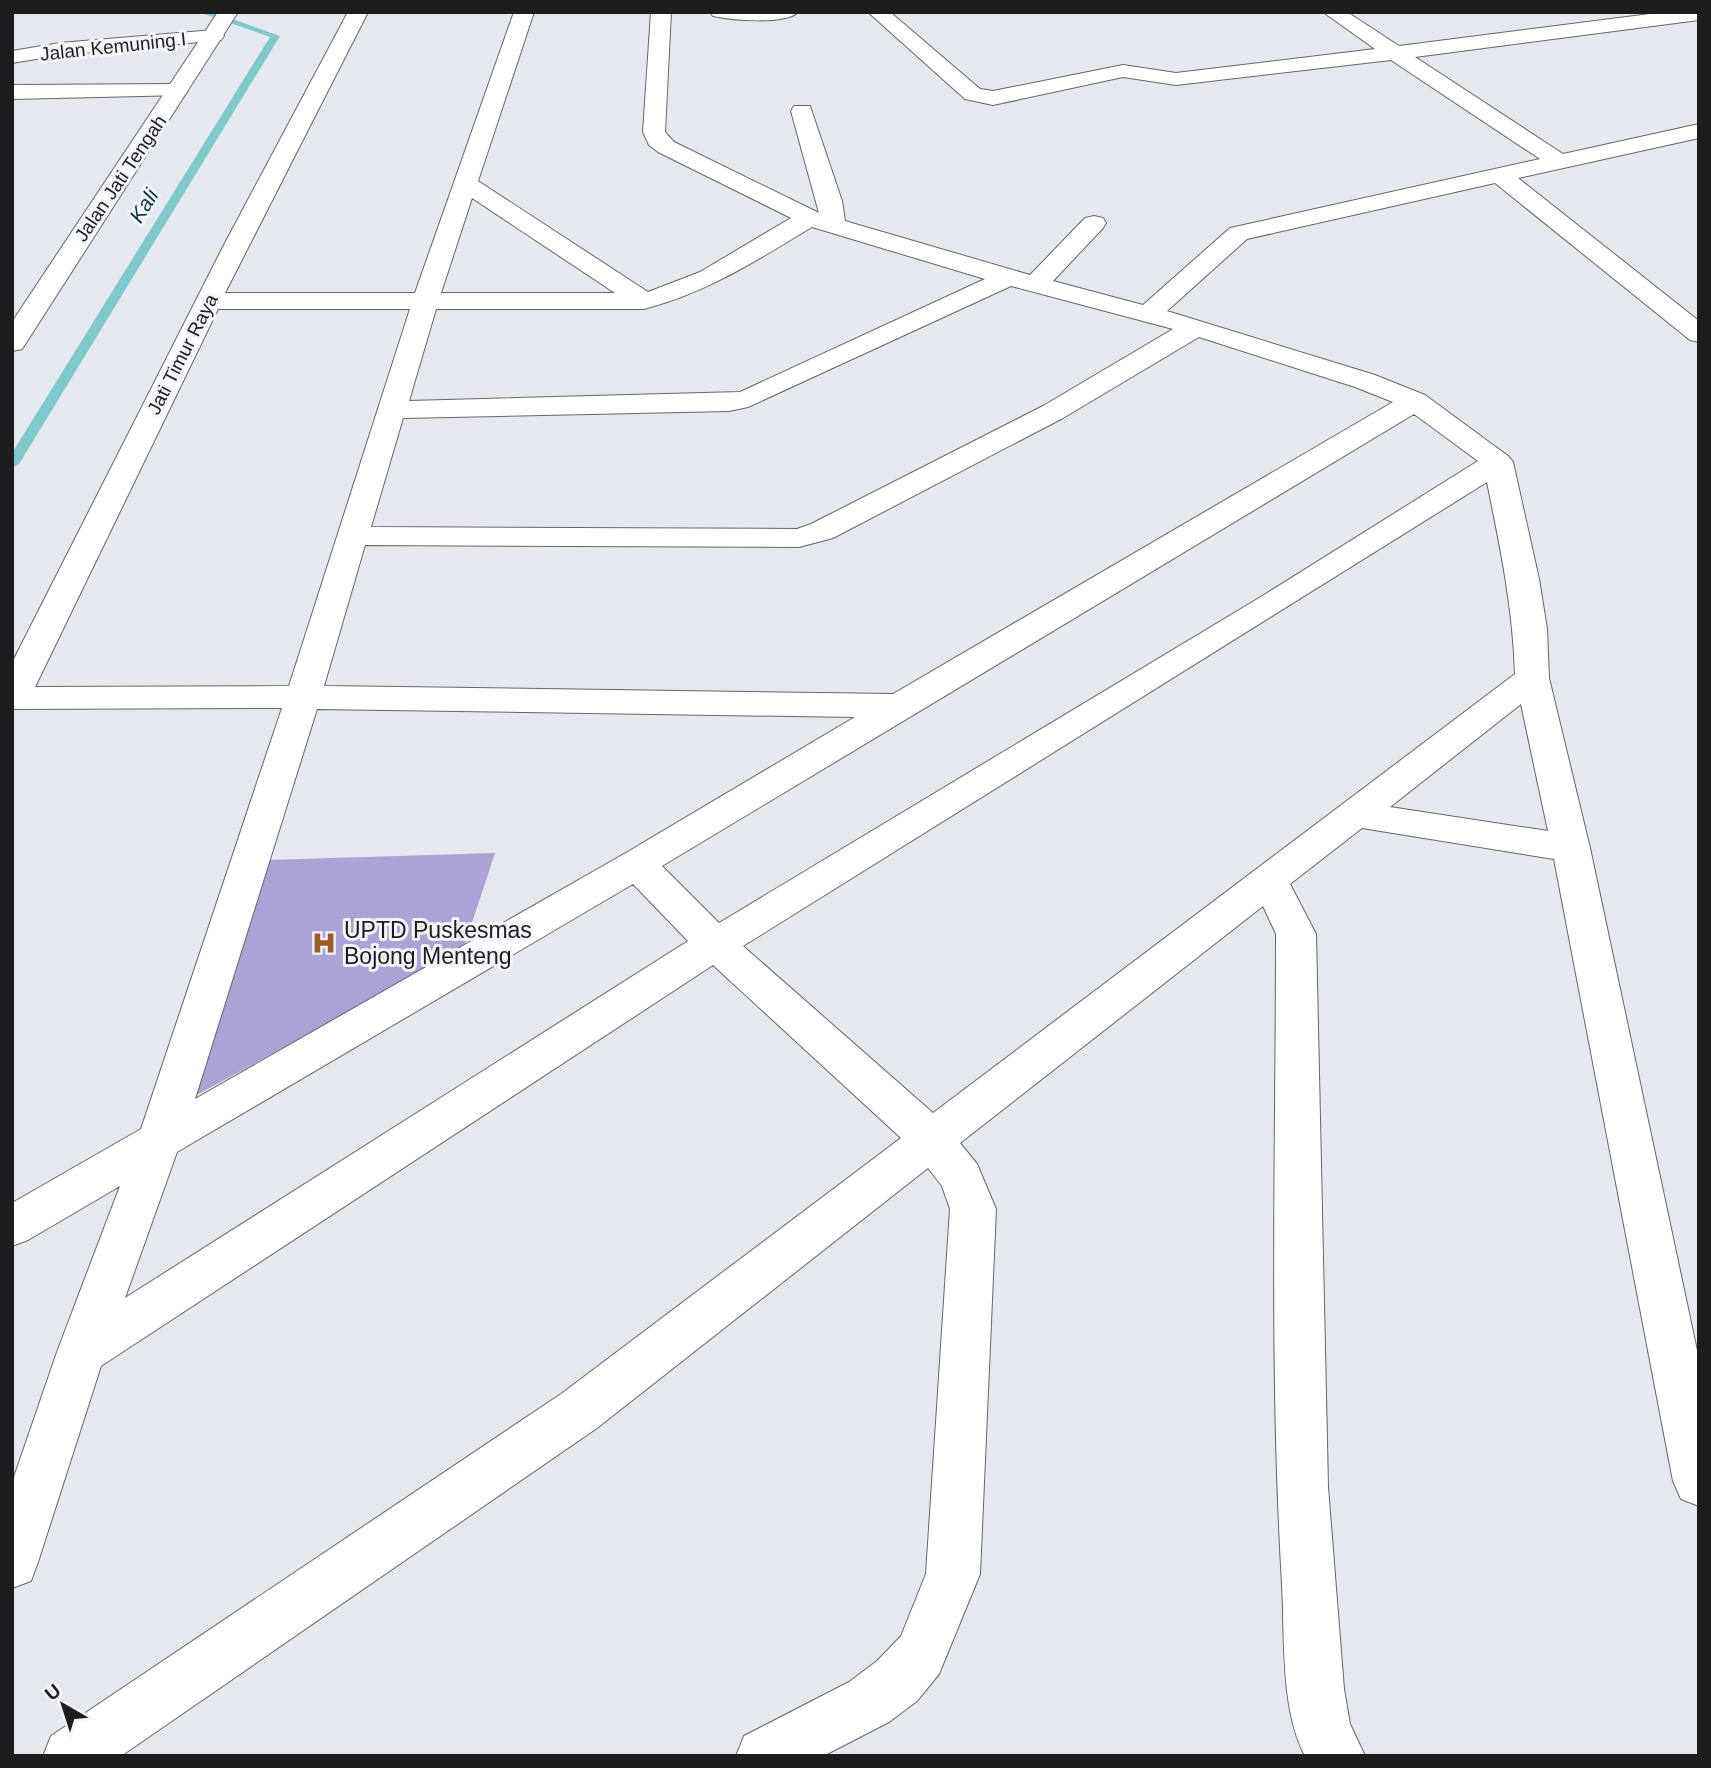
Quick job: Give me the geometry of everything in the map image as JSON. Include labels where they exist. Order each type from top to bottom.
[{"type":"street","name":"Jati Timur Raya","points":[[12,698],[209,301],[358,12]]},
{"type":"street","points":[[12,1562],[81,1352],[160,1139],[303,697],[425,302],[524,12]]},
{"type":"street","points":[[661,12],[654,132],[666,147],[821,223],[950,262],[1024,279],[1196,327],[1365,381],[1415,401],[1498,462],[1523,579],[1530,629],[1532,678],[1571,848],[1699,1481]]},
{"type":"street","points":[[720,12],[739,15],[788,12]]},
{"type":"street","points":[[878,12],[973,94],[984,97],[1005,97],[1123,71],[1176,79],[1699,14]]},
{"type":"street","points":[[1333,12],[1561,163]]},
{"type":"street","name":"Jalan Kemuning I","points":[[12,57],[223,22]]},
{"type":"street","name":"Jalan Jati Tengah","points":[[14,338],[223,22]]},
{"type":"street","points":[[12,92],[177,90]]},
{"type":"street","points":[[209,301],[644,301],[671,296],[702,284],[821,223],[830,201],[802,111]]},
{"type":"street","points":[[1147,314],[1239,233],[1699,131]]},
{"type":"street","points":[[1500,176],[1699,334]]},
{"type":"street","points":[[466,183],[644,301]]},
{"type":"street","points":[[391,410],[729,403],[764,393],[1024,279],[1094,223]]},
{"type":"street","points":[[351,536],[799,538],[822,531],[1054,412],[1196,327]]},
{"type":"street","points":[[12,1226],[637,864],[1415,401]]},
{"type":"street","points":[[81,1352],[715,944],[1252,617],[1498,462]]},
{"type":"street","points":[[71,1756],[579,1412],[1532,678]]},
{"type":"street","points":[[12,698],[303,697],[899,706]]},
{"type":"street","points":[[1353,814],[1571,848]]},
{"type":"street","points":[[637,864],[715,944],[932,1139],[961,1177],[974,1209],[953,1574],[919,1654],[897,1681],[869,1702],[764,1756]]},
{"type":"street","points":[[1269,880],[1290,917],[1296,934],[1302,1487],[1316,1689],[1323,1733],[1337,1756]]},
{"type":"building","points":[[495,853],[463,950],[195,1096],[267,860]]},
{"type":"waterway","name":"Kali","points":[[12,464],[275,36],[203,12]]},
{"type":"place","name":"UPTD Puskesmas Bojong Menteng","points":[[324,943]]}]
